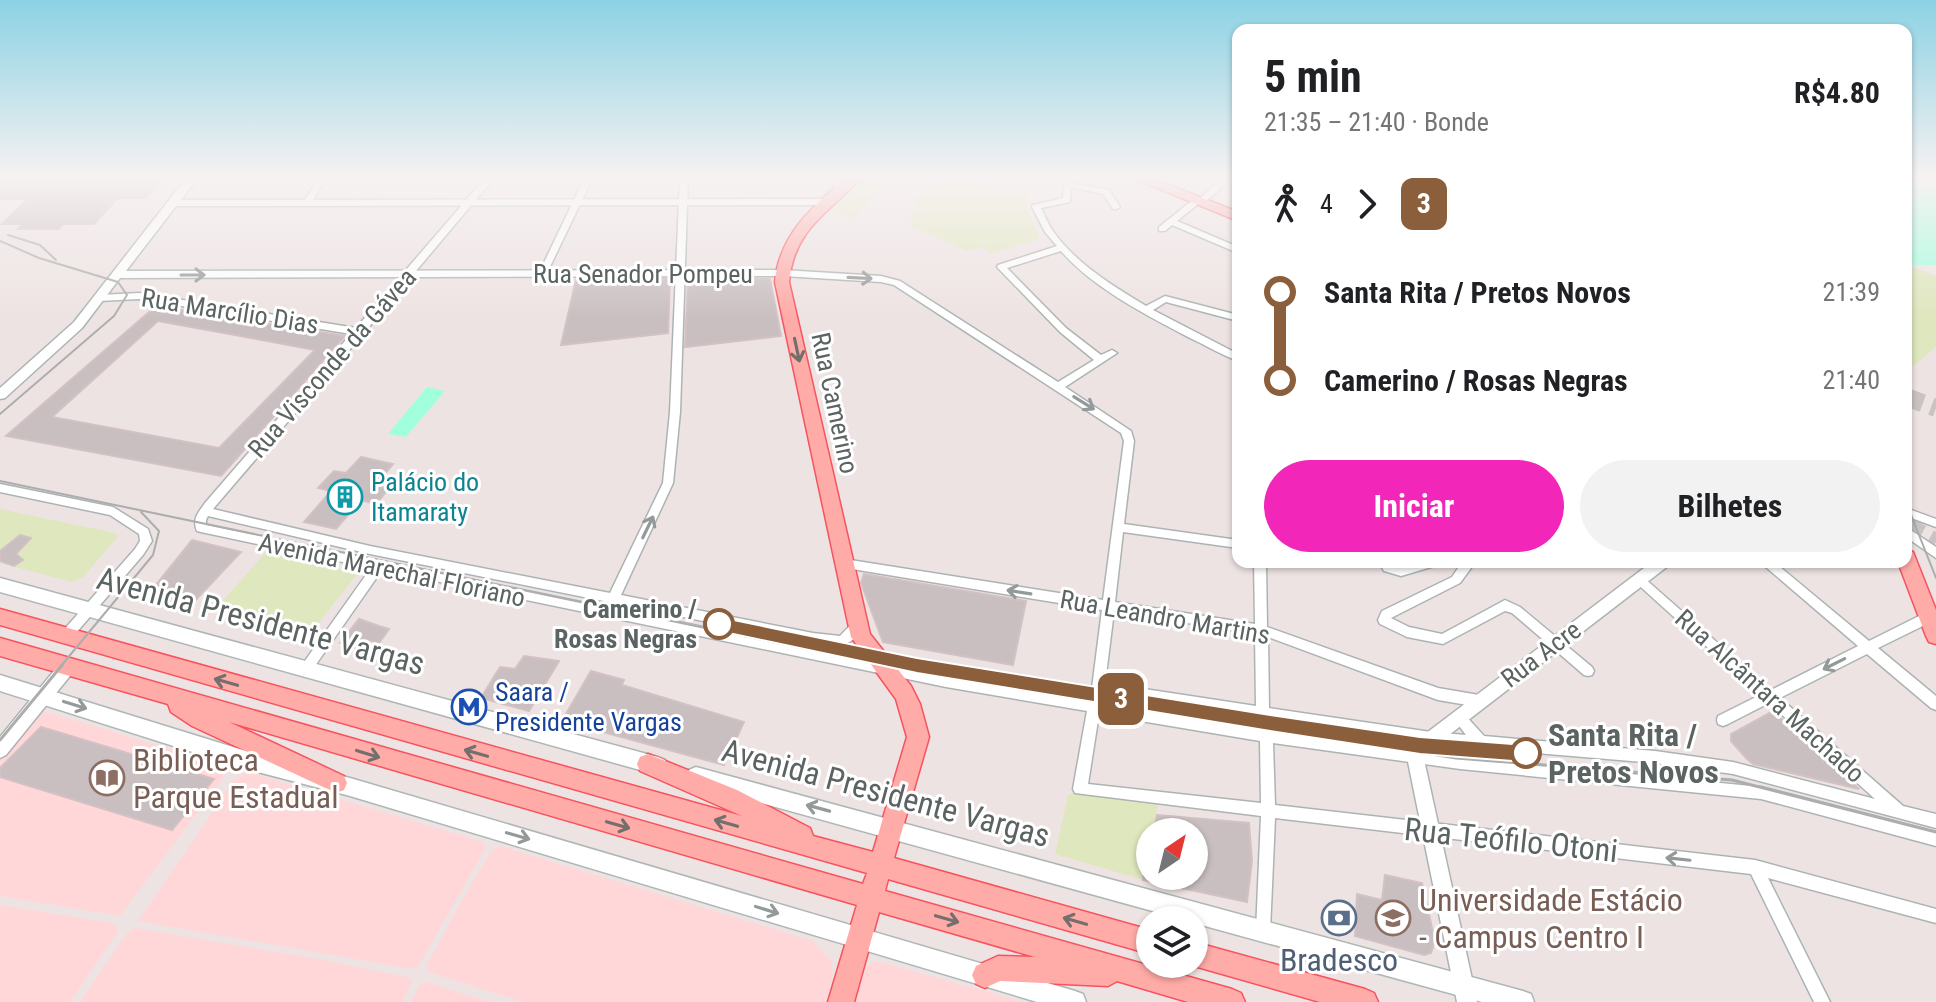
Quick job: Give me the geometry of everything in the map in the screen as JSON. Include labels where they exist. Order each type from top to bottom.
[{"type":"main road","points":[[783,273],[785,258],[808,224]]},
{"type":"main road","name":"Rua Camerino","points":[[783,273],[861,637],[881,666],[902,685],[918,737],[841,1002]]},
{"type":"main road","points":[[1910,568],[1933,626]]},
{"type":"main road","name":"Avenida Presidente Vargas","points":[[0,585],[1263,931],[1466,994],[1523,1002]]},
{"type":"main road","points":[[0,617],[1136,938]]},
{"type":"main road","points":[[0,647],[1136,974]]},
{"type":"main road","points":[[0,683],[246,760],[336,783],[1075,1002]]},
{"type":"main road","points":[[159,693],[200,719],[336,783]]},
{"type":"main road","points":[[648,764],[729,797],[828,851]]},
{"type":"main road","points":[[1208,958],[1365,1002]]},
{"type":"main road","points":[[985,975],[998,968],[1136,975]]},
{"type":"main road","points":[[1149,978],[1232,1002]]},
{"type":"street","points":[[0,395],[70,333],[158,224]]},
{"type":"street","name":"Rua Visconde da Gávea","points":[[205,511],[452,224]]},
{"type":"street","points":[[543,273],[567,224]]},
{"type":"street","points":[[614,598],[668,483],[675,412],[683,224]]},
{"type":"street","points":[[1043,224],[1061,248],[1146,310],[1232,355]]},
{"type":"street","points":[[1162,229],[1169,224]]},
{"type":"street","points":[[1175,224],[1232,247]]},
{"type":"street","points":[[1061,248],[1001,267],[1063,330],[1101,360]]},
{"type":"street","name":"Rua Senador Pompeu","points":[[115,275],[783,273],[881,279],[897,283],[1126,431],[1129,441],[1118,527]]},
{"type":"street","name":"Rua Marcílio Dias","points":[[99,298],[139,296],[360,332]]},
{"type":"street","points":[[1146,310],[1165,299],[1232,316]]},
{"type":"street","points":[[1058,387],[1112,353]]},
{"type":"street","points":[[0,488],[113,511],[142,528],[146,537],[143,548],[66,636]]},
{"type":"street","name":"Avenida Marechal Floriano","points":[[859,626],[842,641],[831,641],[370,550],[222,518],[225,514],[205,511],[199,524],[208,532],[1094,707],[1266,736],[1421,747],[1761,793],[1936,839]]},
{"type":"street","points":[[1912,514],[1936,523]]},
{"type":"street","points":[[1107,607],[1118,527],[1232,543]]},
{"type":"street","points":[[1912,535],[1936,553]]},
{"type":"street","name":"Rua Leandro Martins","points":[[844,564],[1262,630],[1438,694],[1479,701]]},
{"type":"street","points":[[306,669],[379,566]]},
{"type":"street","points":[[1260,568],[1263,713]]},
{"type":"street","points":[[1388,568],[1401,571],[1412,568]]},
{"type":"street","points":[[1465,568],[1456,580],[1386,615],[1384,620],[1407,632],[1443,639],[1505,605],[1516,610],[1588,671]]},
{"type":"street","name":"Rua Acre","points":[[1421,747],[1655,568]]},
{"type":"street","points":[[1773,568],[1936,704]]},
{"type":"street","name":"Rua Alcântara Machado","points":[[1639,580],[1901,812]]},
{"type":"street","name":"Avenida Marechal Floriano","points":[[1107,607],[1098,688],[1263,713],[1421,747],[1480,742],[1655,757],[1733,768],[1936,821]]},
{"type":"street","points":[[1723,720],[1868,647],[1933,626]]},
{"type":"street","points":[[0,750],[68,666]]},
{"type":"street","name":"Rua Teófilo Otoni","points":[[1094,707],[1080,789],[1431,832],[1755,867],[1936,916]]},
{"type":"street","points":[[1459,718],[1480,742]]},
{"type":"street","points":[[1263,931],[1268,812],[1266,736]]},
{"type":"street","points":[[1421,747],[1431,832],[1466,994]]},
{"type":"street","points":[[1755,867],[1822,1002]]},
{"type":"shaded area","points":[[912,224],[1034,224],[1040,239],[990,254],[984,247],[967,251],[911,227]]},
{"type":"shaded area","points":[[1912,224],[1936,224],[1936,265],[1912,265]]},
{"type":"shaded area","points":[[1912,267],[1936,276],[1936,347],[1912,367]]},
{"type":"shaded area","points":[[427,387],[445,391],[406,437],[388,434]]},
{"type":"shaded area","points":[[0,509],[115,533],[118,537],[83,577],[72,582],[0,563]]},
{"type":"shaded area","points":[[266,552],[358,573],[309,635],[213,612]]},
{"type":"shaded area","points":[[41,710],[224,766],[223,778],[120,916],[0,896],[0,755]]},
{"type":"shaded area","points":[[248,772],[483,842],[485,849],[418,967],[412,969],[138,921],[235,779]]},
{"type":"shaded area","points":[[1079,791],[1158,803],[1156,818],[1136,818],[1136,878],[1055,854],[1068,795]]},
{"type":"shaded area","points":[[500,846],[813,941],[831,961],[833,974],[826,1002],[524,1002],[428,972],[427,965],[463,898],[492,850]]},
{"type":"shaded area","points":[[0,905],[112,923],[119,930],[70,1002],[0,1002]]},
{"type":"shaded area","points":[[135,928],[318,959],[410,978],[412,982],[402,1002],[80,1002],[127,933]]},
{"type":"shaded area","points":[[875,961],[1023,1002],[855,1002],[866,967]]},
{"type":"shaded area","points":[[426,982],[490,1002],[411,1002],[420,984]]},
{"type":"building","points":[[2,224],[94,224],[63,224],[59,229],[18,229],[23,224]]},
{"type":"building","points":[[670,279],[668,333],[561,345],[576,280]]},
{"type":"building","points":[[688,279],[770,279],[781,336],[685,347]]},
{"type":"building","points":[[156,306],[345,336],[221,476],[6,436]],"holes":[[[158,321],[315,350],[219,448],[52,417]]]},
{"type":"building","name":"Palácio do Itamaraty","points":[[361,457],[393,464],[377,483],[391,486],[376,504],[361,500],[336,529],[304,522],[331,491],[318,488],[334,471],[346,473]]},
{"type":"building","points":[[20,535],[31,538],[16,554],[23,560],[14,566],[0,561],[0,551]]},
{"type":"building","points":[[192,540],[241,552],[188,608],[147,596]]},
{"type":"building","points":[[864,574],[1026,601],[1013,665],[883,642],[861,583]]},
{"type":"building","points":[[359,619],[389,629],[379,643],[363,639],[356,648],[340,643]]},
{"type":"building","points":[[524,656],[559,661],[529,711],[481,698],[500,667],[515,669]]},
{"type":"building","points":[[591,671],[624,680],[622,685],[744,722],[724,765],[562,721]]},
{"type":"building","points":[[1773,711],[1859,789],[1753,764],[1747,759],[1731,741],[1731,734]]},
{"type":"building","name":"Biblioteca Parque Estadual","points":[[41,727],[214,779],[172,830],[0,777],[0,768]]},
{"type":"building","points":[[1157,815],[1192,818],[1156,818]]},
{"type":"building","points":[[1208,819],[1249,823],[1252,861],[1247,902],[1190,890],[1208,890]]},
{"type":"building","name":"Universidade Estácio - Campus Centro I","points":[[1385,875],[1422,883],[1435,941],[1431,953],[1424,955],[1355,936],[1357,894],[1382,900]]},
{"type":"tunnel","points":[[1912,399],[1936,408]]},
{"type":"tunnel","points":[[1912,528],[1936,542]]},
{"type":"tram line","points":[[8,235],[40,245],[56,260]]},
{"type":"tram line","points":[[0,241],[39,258],[118,282],[127,295],[114,316],[0,414]]},
{"type":"tram line","points":[[0,481],[886,666]]},
{"type":"tram line","points":[[61,666],[153,555],[159,531],[141,512]]},
{"type":"tram line","points":[[1912,517],[1936,578]]},
{"type":"tram line","name":"3","points":[[719,624],[917,666],[1264,722],[1420,746],[1526,753]]},
{"type":"tram line","points":[[0,740],[63,664]]},
{"type":"tram line","points":[[875,664],[886,666]]},
{"type":"tram line","points":[[886,666],[1456,758],[1732,780],[1936,832]]},
{"type":"place","name":"Palácio do Itamaraty","points":[[345,497]]},
{"type":"place","name":"Camerino / Rosas Negras","points":[[719,624]]},
{"type":"place","name":"Saara / Presidente Vargas","points":[[469,707]]},
{"type":"place","name":"Santa Rita / Pretos Novos","points":[[1526,753]]},
{"type":"place","name":"Biblioteca Parque Estadual","points":[[107,778]]},
{"type":"place","name":"Bradesco","points":[[1339,918]]},
{"type":"place","name":"Universidade Estácio - Campus Centro I","points":[[1393,918]]}]
